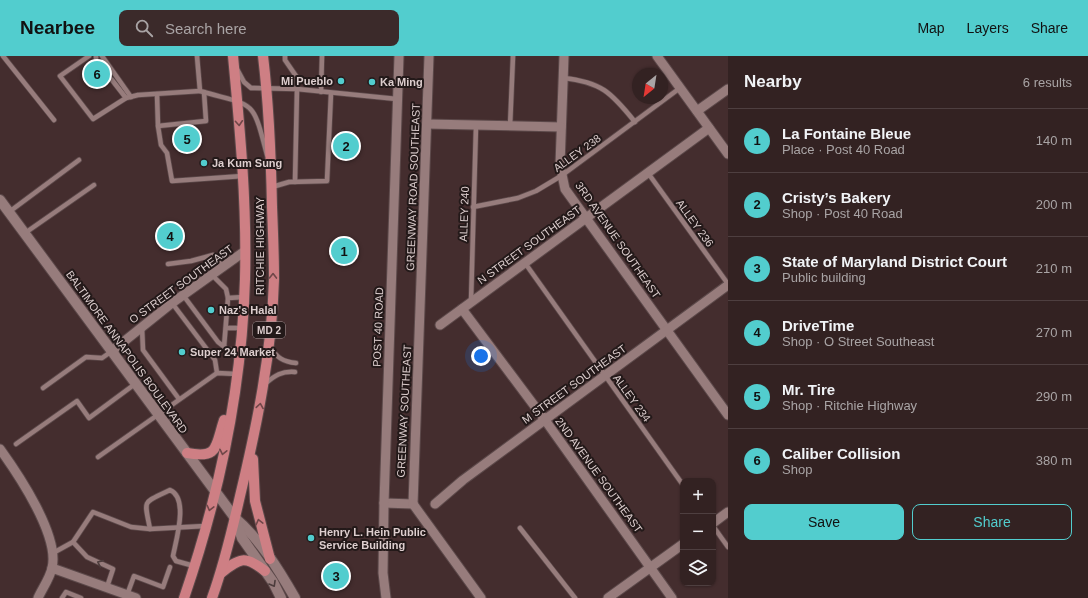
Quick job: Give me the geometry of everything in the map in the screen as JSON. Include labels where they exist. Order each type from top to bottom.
[{"type":"main road","name":"RITCHIE HIGHWAY","points":[[184,598],[215,490],[235,386],[240,351],[244,297],[245,251],[243,176],[233,56]]},
{"type":"main road","name":"RITCHIE HIGHWAY","points":[[212,598],[221,573],[253,444],[263,387],[274,280],[272,187],[267,88],[263,56]]},
{"type":"main road","name":"BALTIMORE ANNAPOLIS BOULEVARD","points":[[0,200],[235,518],[246,527],[270,559],[295,598]]},
{"type":"main road","points":[[187,453],[204,456],[210,454],[214,449],[235,386]]},
{"type":"main road","points":[[253,444],[255,500],[270,559]]},
{"type":"main road","name":"BALTIMORE ANNAPOLIS BOULEVARD","points":[[235,518],[242,538],[265,571],[281,598]]},
{"type":"main road","points":[[221,573],[235,562],[245,559],[250,560],[265,571]]},
{"type":"street","name":"POST 40 ROAD","points":[[386,598],[383,572],[384,503],[399,56]]},
{"type":"street","name":"GREENWAY ROAD SOUTHEAST","points":[[421,319],[429,56]]},
{"type":"street","name":"3RD AVENUE SOUTHEAST","points":[[564,56],[560,164],[561,176],[568,194],[728,414]]},
{"type":"street","points":[[657,56],[728,154]]},
{"type":"street","points":[[697,111],[728,89]]},
{"type":"street","points":[[427,124],[561,127]]},
{"type":"street","name":"N STREET SOUTHEAST","points":[[440,325],[709,128]]},
{"type":"street","name":"O STREET SOUTHEAST","points":[[112,351],[172,303],[245,251]]},
{"type":"street","name":"M STREET SOUTHEAST","points":[[435,504],[463,480],[728,284]]},
{"type":"street","name":"2ND AVENUE SOUTHEAST","points":[[462,308],[545,420],[672,598]]},
{"type":"street","name":"GREENWAY SOUTHEAST","points":[[413,504],[416,381],[421,319]]},
{"type":"street","points":[[0,449],[33,500],[42,519],[53,553],[52,568],[38,598]]},
{"type":"street","points":[[384,503],[413,504],[482,598]]},
{"type":"street","points":[[716,520],[728,512]]},
{"type":"street","points":[[608,598],[680,546]]},
{"type":"street","points":[[52,568],[133,597]]},
{"type":"lane","points":[[3,56],[54,120]]},
{"type":"lane","points":[[87,56],[60,76],[93,119],[129,97],[202,92],[237,101],[249,106],[257,118],[271,174]]},
{"type":"lane","points":[[102,56],[129,97]]},
{"type":"lane","points":[[158,126],[206,121],[197,56]]},
{"type":"lane","points":[[233,56],[244,82],[252,88],[297,90],[398,100]]},
{"type":"lane","points":[[286,56],[285,60],[296,76],[295,182]]},
{"type":"lane","points":[[321,92],[322,56]]},
{"type":"lane","points":[[510,127],[513,56]]},
{"type":"lane","points":[[563,78],[583,80],[600,87],[614,97],[635,122]]},
{"type":"lane","points":[[112,80],[129,97]]},
{"type":"lane","name":"ALLEY 238","points":[[473,207],[518,198],[536,191],[561,176],[680,88]]},
{"type":"lane","points":[[272,187],[295,182],[327,181],[331,93]]},
{"type":"lane","points":[[157,94],[160,145],[168,154],[172,181],[243,176]]},
{"type":"lane","name":"ALLEY 240","points":[[471,302],[476,126]]},
{"type":"lane","points":[[9,212],[79,160]]},
{"type":"lane","name":"ALLEY 236","points":[[648,173],[728,284]]},
{"type":"lane","points":[[25,234],[94,185]]},
{"type":"lane","points":[[168,264],[191,261],[213,254],[216,256],[222,268]]},
{"type":"lane","name":"ALLEY 234","points":[[524,263],[680,481]]},
{"type":"lane","points":[[212,275],[226,289],[228,298],[224,347]]},
{"type":"lane","points":[[183,296],[218,342],[224,347],[240,351]]},
{"type":"lane","points":[[228,298],[244,297]]},
{"type":"lane","points":[[172,303],[215,360],[217,373]]},
{"type":"lane","points":[[228,311],[243,311]]},
{"type":"lane","points":[[142,326],[143,350],[179,399]]},
{"type":"lane","points":[[226,328],[242,328]]},
{"type":"lane","points":[[268,341],[277,356],[286,362],[296,363]]},
{"type":"lane","points":[[43,388],[86,357],[102,358],[112,351]]},
{"type":"lane","points":[[263,387],[274,376],[286,372],[295,372]]},
{"type":"lane","points":[[98,457],[217,373],[237,374]]},
{"type":"lane","points":[[16,444],[77,401],[89,418],[136,384]]},
{"type":"lane","points":[[150,529],[146,505],[147,501],[170,490],[176,492],[179,498],[181,510],[173,556],[176,561],[194,566]]},
{"type":"lane","points":[[53,553],[73,542],[93,512],[132,527],[150,529],[205,526]]},
{"type":"lane","points":[[520,528],[575,598]]},
{"type":"lane","points":[[716,530],[728,547]]},
{"type":"lane","points":[[73,542],[87,557],[113,569],[107,587]]},
{"type":"lane","points":[[133,597],[134,576],[163,587],[170,567]]},
{"type":"lane","points":[[62,598],[66,592],[81,598]]},
{"type":"place","name":"Caliber Collision","points":[[97,74]]},
{"type":"place","name":"Mi Pueblo","points":[[341,81]]},
{"type":"place","name":"Ka Ming","points":[[372,82]]},
{"type":"place","name":"Mr. Tire","points":[[187,139]]},
{"type":"place","name":"Cristy’s Bakery","points":[[346,146]]},
{"type":"place","name":"Ja Kum Sung","points":[[204,163]]},
{"type":"place","name":"DriveTime","points":[[170,236]]},
{"type":"place","name":"La Fontaine Bleue","points":[[344,251]]},
{"type":"place","name":"Naz's Halal","points":[[211,310]]},
{"type":"place","name":"Super 24 Market","points":[[182,352]]},
{"type":"place","name":"Henry L. Hein Public Service Building","points":[[311,538]]},
{"type":"place","name":"State of Maryland District Court","points":[[336,576]]}]
